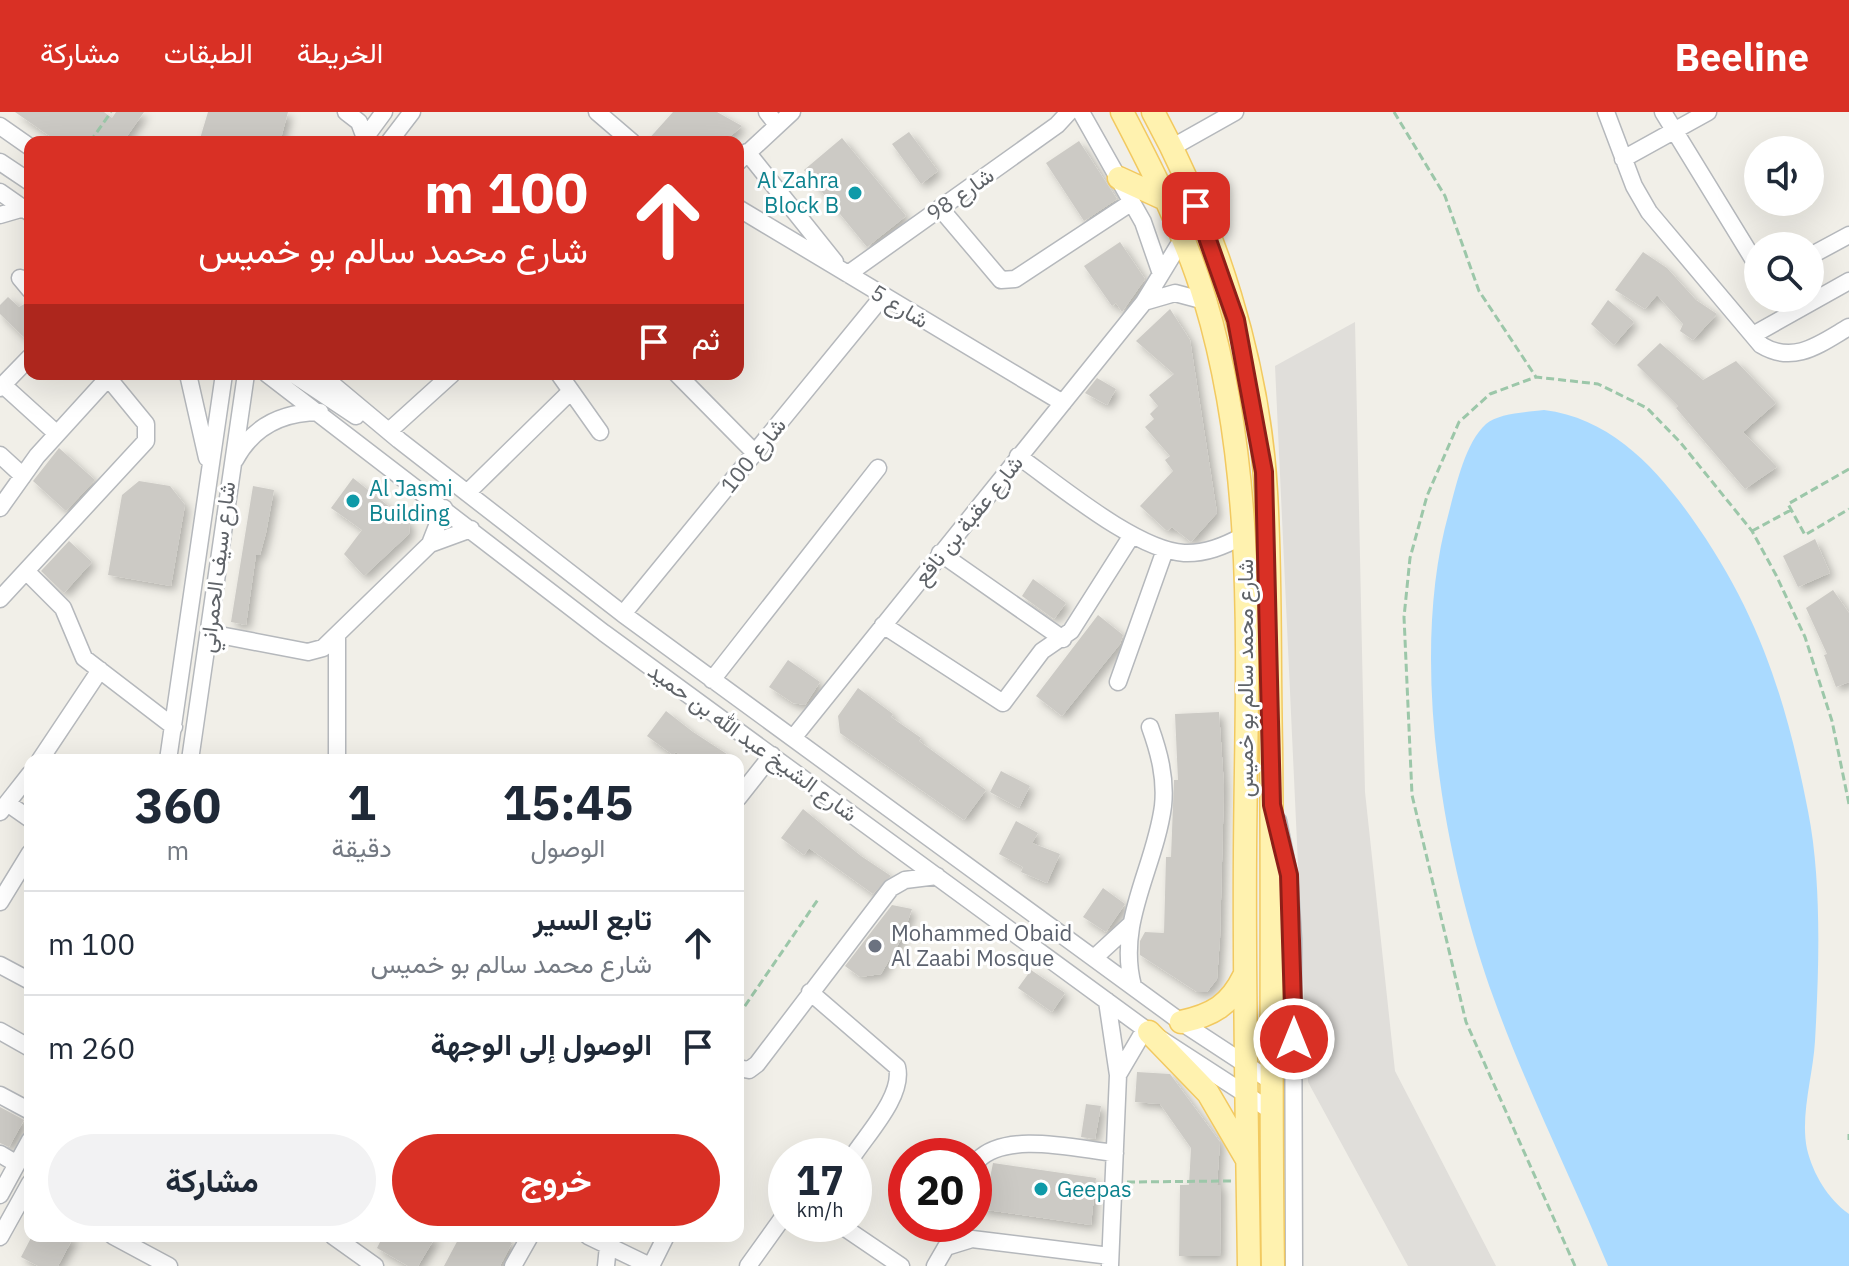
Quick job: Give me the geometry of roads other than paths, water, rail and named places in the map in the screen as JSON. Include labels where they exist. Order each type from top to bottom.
[{"type":"main road","name":"شارع محمد سالم بو خميس","points":[[1122,112],[1167,200],[1205,301],[1237,456],[1246,586],[1246,1262]]},
{"type":"main road","name":"شارع محمد سالم بو خميس","points":[[1153,112],[1211,244],[1236,320],[1262,450],[1266,491],[1272,805],[1270,1110],[1273,1266]]},
{"type":"main road","points":[[1119,178],[1167,200]]},
{"type":"main road","points":[[1181,1022],[1220,1009],[1229,1002],[1244,975]]},
{"type":"main road","points":[[1147,1030],[1208,1093],[1246,1158]]},
{"type":"street","points":[[346,112],[359,122],[363,136]]},
{"type":"street","points":[[367,136],[384,112]]},
{"type":"street","points":[[394,136],[412,112]]},
{"type":"street","points":[[597,112],[625,136]]},
{"type":"street","points":[[744,154],[772,118],[792,112]]},
{"type":"street","name":"شارع 98","points":[[844,272],[1057,125],[1069,112]]},
{"type":"street","points":[[1081,112],[1132,202],[1161,274]]},
{"type":"street","points":[[1171,148],[1235,112]]},
{"type":"street","points":[[1606,112],[1623,159],[1649,212],[1753,335],[1772,352],[1796,354],[1849,327]]},
{"type":"street","points":[[1663,112],[1744,244]]},
{"type":"street","points":[[1623,159],[1708,112]]},
{"type":"street","points":[[0,126],[24,143]]},
{"type":"street","points":[[744,159],[844,272]]},
{"type":"street","points":[[0,162],[24,178]]},
{"type":"street","points":[[0,192],[24,209]]},
{"type":"street","points":[[940,208],[1001,280],[1015,279],[1132,202]]},
{"type":"street","points":[[0,215],[24,211]]},
{"type":"street","name":"شارع 5","points":[[744,212],[1063,403]]},
{"type":"street","points":[[1824,248],[1849,235]]},
{"type":"street","name":"شارع عقبة بن نافع","points":[[793,738],[1144,302],[1183,238]]},
{"type":"street","points":[[1753,335],[1849,281]]},
{"type":"street","points":[[1144,302],[1175,293],[1205,301]]},
{"type":"street","name":"شارع 100","points":[[623,614],[883,296]]},
{"type":"street","points":[[24,363],[2,386],[56,433]]},
{"type":"street","points":[[0,508],[56,433],[102,380]]},
{"type":"street","points":[[0,599],[146,441],[146,424],[109,380]]},
{"type":"street","points":[[189,380],[209,471]]},
{"type":"street","name":"شارع سيف الحمراني","points":[[169,754],[223,380]]},
{"type":"street","name":"شارع سيف الحمراني","points":[[191,754],[245,380]]},
{"type":"street","name":"شارع الشيخ عبد الله بن حميد","points":[[275,380],[604,633],[1147,1030],[1270,1110]]},
{"type":"street","points":[[303,380],[394,436],[446,380]]},
{"type":"street","name":"شارع الشيخ عبد الله بن حميد","points":[[329,380],[394,436],[623,614],[1181,1022],[1271,1081]]},
{"type":"street","points":[[563,380],[600,432]]},
{"type":"street","points":[[683,380],[755,453]]},
{"type":"street","points":[[467,493],[571,391]]},
{"type":"street","points":[[230,472],[246,442],[259,430],[288,415],[320,412]]},
{"type":"street","points":[[0,455],[23,476]]},
{"type":"street","points":[[1018,456],[1132,535],[1165,550],[1205,552],[1243,536]]},
{"type":"street","points":[[712,680],[878,468]]},
{"type":"street","points":[[430,544],[444,508]]},
{"type":"street","points":[[209,633],[308,652],[323,648],[430,544],[471,529]]},
{"type":"street","points":[[883,625],[1000,704],[1042,651],[1063,639],[1076,625],[1132,535]]},
{"type":"street","points":[[1118,682],[1165,550]]},
{"type":"street","points":[[940,553],[1063,639]]},
{"type":"street","points":[[27,572],[63,608],[79,651],[174,727]]},
{"type":"street","points":[[337,635],[337,754]]},
{"type":"street","points":[[44,754],[100,670]]},
{"type":"street","points":[[1133,986],[1127,955],[1130,925],[1163,805],[1163,779],[1150,727]]},
{"type":"street","points":[[744,790],[772,755]]},
{"type":"street","points":[[24,782],[5,809],[24,817]]},
{"type":"street","points":[[1272,805],[1289,875],[1293,939],[1294,1266]]},
{"type":"street","points":[[0,902],[24,863]]},
{"type":"street","points":[[744,1069],[749,1070],[757,1064],[891,888],[905,880],[937,876]]},
{"type":"street","points":[[1094,958],[1130,925]]},
{"type":"street","points":[[0,965],[24,978]]},
{"type":"street","points":[[810,992],[897,1067],[895,1091],[865,1138]]},
{"type":"street","points":[[991,1242],[1110,1261],[1118,1075],[1107,1001]]},
{"type":"street","points":[[1118,1075],[1147,1030]]},
{"type":"street","points":[[0,1031],[24,1045]]},
{"type":"street","points":[[0,1095],[24,1108]]},
{"type":"street","points":[[992,1151],[1000,1146],[1019,1144],[1115,1153]]},
{"type":"street","points":[[0,1195],[24,1151]]},
{"type":"street","points":[[0,1154],[17,1164]]},
{"type":"street","points":[[0,1237],[24,1197]]},
{"type":"street","points":[[748,1266],[768,1238]]},
{"type":"street","points":[[124,1242],[169,1266]]},
{"type":"street","points":[[341,1242],[375,1266]]},
{"type":"street","points":[[513,1266],[527,1242]]},
{"type":"street","points":[[600,1242],[651,1266],[663,1242]]},
{"type":"street","points":[[866,1242],[901,1266]]},
{"type":"street","points":[[935,1266],[951,1242]]},
{"type":"street","points":[[606,1266],[608,1246]]},
{"type":"water","points":[[1544,410],[1589,423],[1609,434],[1662,479],[1691,517],[1734,587],[1752,622],[1779,693],[1808,811],[1816,866],[1818,985],[1805,1136],[1813,1168],[1822,1185],[1849,1214],[1849,1266],[1608,1266],[1494,999],[1460,884],[1437,757],[1432,693],[1432,630],[1437,569],[1449,512],[1472,442],[1491,420]]},
{"type":"place","name":"Al Zahra Block B","points":[[855,193]]},
{"type":"place","name":"Al Jasmi Building","points":[[353,501]]},
{"type":"place","name":"Mohammed Obaid Al Zaabi Mosque","points":[[875,946]]},
{"type":"place","name":"Geepas","points":[[1041,1189]]}]
